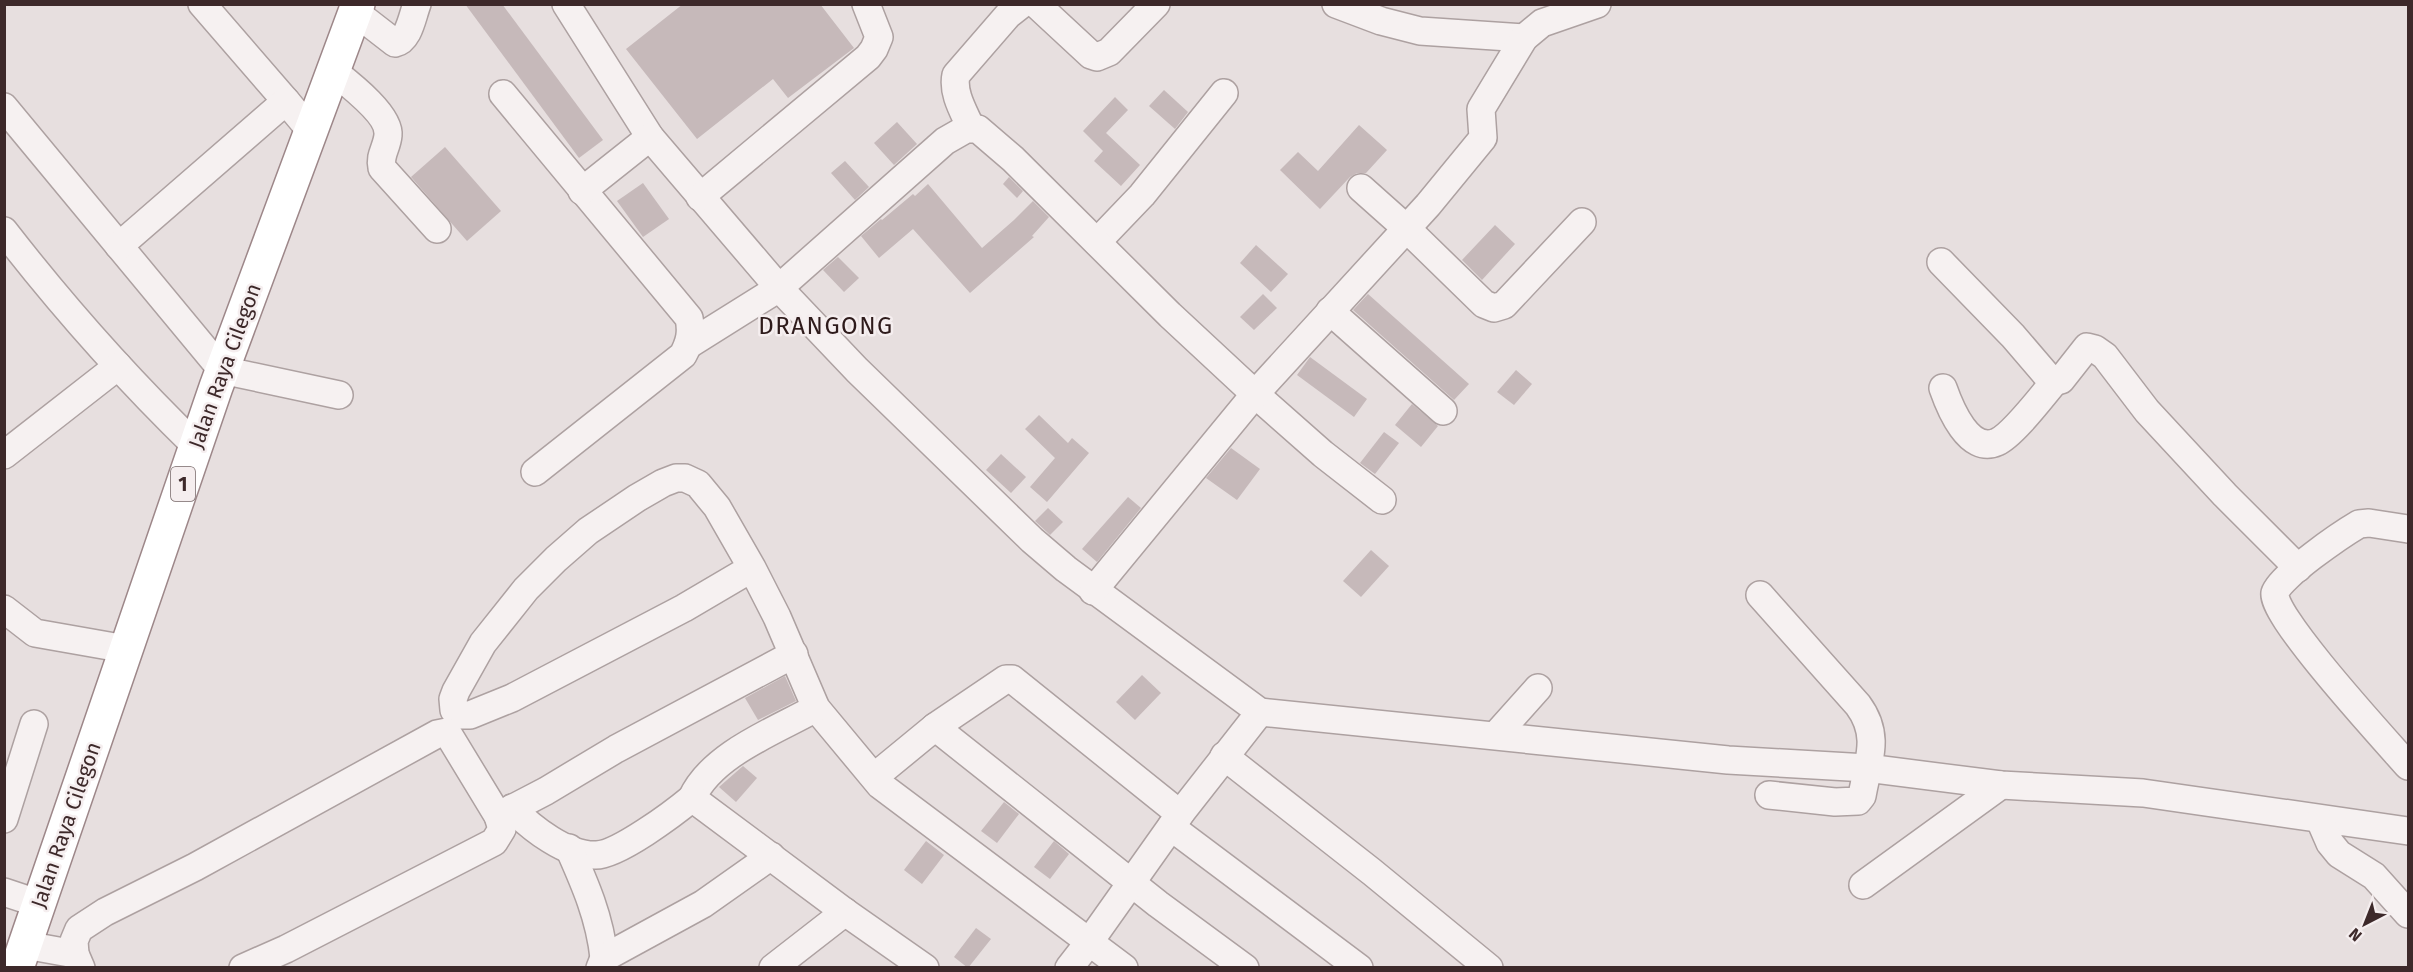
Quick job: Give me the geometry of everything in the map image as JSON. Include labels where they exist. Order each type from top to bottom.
[{"type":"highway","name":"Jalan Raya Cilegon","points":[[22,956],[222,370],[356,8]]},
{"type":"street","points":[[202,4],[311,131]]},
{"type":"street","points":[[356,8],[395,43],[401,42],[405,37],[417,4]]},
{"type":"street","points":[[566,4],[651,137],[778,288],[865,378],[1032,540],[1093,591],[1185,655],[1260,712],[1728,760],[1867,768],[2001,785],[2143,793],[2409,831]]},
{"type":"street","points":[[700,197],[868,57],[879,37],[866,4]]},
{"type":"street","points":[[971,128],[956,93],[954,84],[956,75],[1008,15],[1022,4]]},
{"type":"street","points":[[1036,4],[1091,55],[1097,57],[1109,52],[1156,4]]},
{"type":"street","points":[[1336,4],[1381,21],[1420,31],[1524,38]]},
{"type":"street","points":[[1093,591],[1255,394],[1407,229],[1482,138],[1480,109],[1524,38],[1542,23],[1598,4]]},
{"type":"street","points":[[333,71],[359,92],[386,125],[388,134],[380,159],[382,168],[437,229]]},
{"type":"street","points":[[1097,242],[1142,195],[1224,93]]},
{"type":"street","points":[[503,94],[688,318],[691,335],[688,345]]},
{"type":"street","points":[[119,246],[286,101]]},
{"type":"street","points":[[4,107],[222,370],[339,395]]},
{"type":"street","points":[[535,472],[675,362],[688,345],[778,288],[945,141],[971,128],[978,129],[1013,159],[1170,315],[1255,394],[1323,454],[1382,500]]},
{"type":"street","points":[[582,191],[651,137]]},
{"type":"street","points":[[1361,189],[1407,229],[1484,304],[1494,308],[1504,305],[1582,222]]},
{"type":"street","points":[[7,240],[149,401],[196,446]]},
{"type":"street","points":[[1941,262],[2013,336],[2049,378],[2055,381],[2061,380],[2086,347],[2096,349],[2105,356],[2147,411],[2225,495],[2298,568]]},
{"type":"street","points":[[1330,311],[1443,411]]},
{"type":"street","points":[[4,455],[118,366]]},
{"type":"street","points":[[1942,388],[1953,415],[1961,427],[1980,442],[1989,444],[2005,436],[2055,381]]},
{"type":"street","points":[[470,715],[461,715],[454,710],[453,699],[459,683],[483,643],[505,614],[556,559],[588,531],[663,483],[676,478],[685,478],[698,484],[717,507],[752,568],[794,654],[804,684],[816,708],[877,780],[888,792],[1124,968]]},
{"type":"street","points":[[2409,529],[2369,523],[2359,524],[2298,568],[2279,585],[2274,596],[2277,606],[2337,685],[2409,766]]},
{"type":"street","points":[[22,956],[78,961],[74,941],[79,929],[105,912],[195,867],[437,734],[447,732],[470,715],[512,699],[684,608],[752,568]]},
{"type":"street","points":[[1760,594],[1867,717],[1872,738],[1862,796],[1854,802],[1769,795]]},
{"type":"street","points":[[4,609],[35,633],[126,649]]},
{"type":"street","points":[[505,812],[546,791],[616,748],[794,654]]},
{"type":"street","points":[[877,780],[879,773],[935,727],[1004,680],[1012,679],[1175,820],[1359,968]]},
{"type":"street","points":[[1496,735],[1538,688]]},
{"type":"street","points":[[447,732],[505,812],[545,837],[584,854],[598,856],[628,842],[673,814],[692,798],[699,783],[723,759],[816,708]]},
{"type":"street","points":[[1069,968],[1175,820],[1260,712]]},
{"type":"street","points":[[4,819],[34,724]]},
{"type":"street","points":[[935,727],[1132,883],[1245,968]]},
{"type":"street","points":[[1224,756],[1490,968]]},
{"type":"street","points":[[1863,885],[2001,785]]},
{"type":"street","points":[[692,798],[845,912],[925,968]]},
{"type":"street","points":[[243,968],[286,949],[494,842],[502,829],[505,812]]},
{"type":"street","points":[[2320,820],[2334,848],[2350,863],[2374,876],[2409,914]]},
{"type":"street","points":[[569,848],[588,891],[601,931],[602,963],[703,904],[771,856]]},
{"type":"street","points":[[4,892],[40,904]]},
{"type":"street","points":[[773,968],[845,912]]},
{"type":"building","points":[[465,4],[502,4],[603,140],[579,158]]},
{"type":"building","points":[[683,4],[820,4],[854,48],[788,98],[773,79],[697,139],[626,49]]},
{"type":"building","points":[[1164,90],[1188,112],[1175,129],[1149,106]]},
{"type":"building","points":[[1115,97],[1128,110],[1106,133],[1140,165],[1121,186],[1094,161],[1103,151],[1083,131]]},
{"type":"building","points":[[897,122],[917,144],[894,165],[874,143]]},
{"type":"building","points":[[1359,125],[1387,150],[1366,173],[1357,173],[1350,177],[1320,209],[1280,170],[1298,152],[1318,171]]},
{"type":"building","points":[[445,147],[501,211],[467,241],[411,177]]},
{"type":"building","points":[[845,161],[869,187],[855,200],[831,173]]},
{"type":"building","points":[[1009,177],[1023,191],[1017,198],[1003,184]]},
{"type":"building","points":[[643,183],[669,219],[643,237],[617,201]]},
{"type":"building","points":[[928,184],[982,248],[1033,201],[1049,217],[1032,236],[1034,237],[970,293],[913,229],[879,258],[861,236]]},
{"type":"building","points":[[1495,225],[1515,244],[1482,280],[1462,260]]},
{"type":"building","points":[[1256,245],[1288,274],[1271,292],[1240,263]]},
{"type":"building","points":[[838,257],[859,278],[844,292],[823,270]]},
{"type":"building","points":[[1263,294],[1277,308],[1254,330],[1240,317]]},
{"type":"building","points":[[1368,294],[1469,384],[1454,400],[1353,310]]},
{"type":"building","points":[[1310,357],[1367,399],[1354,417],[1297,375]]},
{"type":"building","points":[[1516,370],[1532,384],[1514,405],[1497,392]]},
{"type":"building","points":[[1412,404],[1438,426],[1421,447],[1395,425]]},
{"type":"building","points":[[1039,415],[1068,443],[1072,438],[1089,453],[1047,502],[1030,487],[1055,458],[1025,429]]},
{"type":"building","points":[[1384,432],[1399,443],[1375,474],[1360,463]]},
{"type":"building","points":[[1231,448],[1260,469],[1237,500],[1206,478]]},
{"type":"building","points":[[1001,454],[1026,477],[1011,493],[986,470]]},
{"type":"building","points":[[1128,497],[1141,508],[1097,562],[1082,549]]},
{"type":"building","points":[[1048,508],[1063,522],[1050,535],[1035,521]]},
{"type":"building","points":[[1371,550],[1389,566],[1361,597],[1343,581]]},
{"type":"building","points":[[1142,675],[1161,693],[1135,720],[1116,702]]},
{"type":"building","points":[[785,676],[796,701],[758,720],[745,698]]},
{"type":"building","points":[[743,766],[757,778],[736,802],[719,787]]},
{"type":"building","points":[[1004,802],[1019,814],[997,843],[981,831]]},
{"type":"building","points":[[926,841],[944,855],[922,884],[904,870]]},
{"type":"building","points":[[1054,841],[1069,854],[1050,879],[1034,867]]},
{"type":"building","points":[[976,928],[991,939],[968,968],[954,957]]},
{"type":"district","name":"DRANGONG","points":[[826,326]]}]
